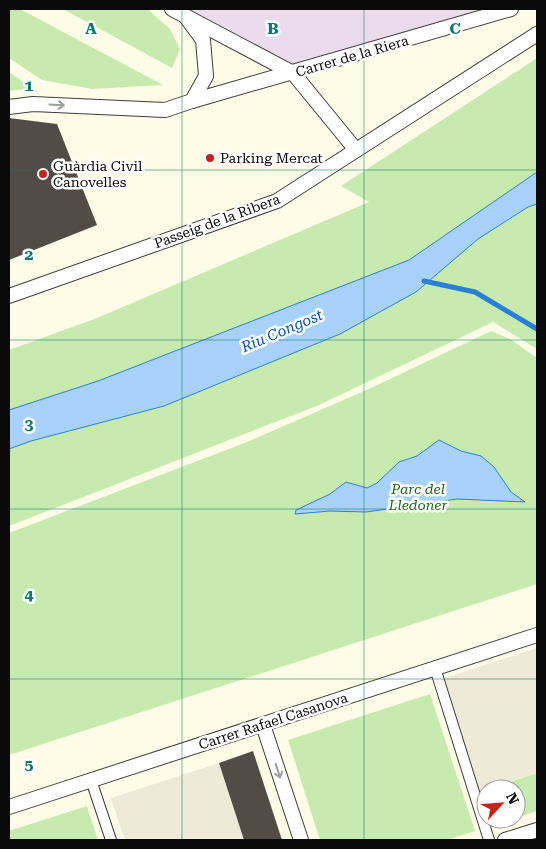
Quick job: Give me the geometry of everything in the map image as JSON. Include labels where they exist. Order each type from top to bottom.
[{"type":"street","points":[[172,9],[293,73],[356,150]]},
{"type":"street","name":"Carrer de la Riera","points":[[9,107],[34,104],[165,110],[511,9]]},
{"type":"street","points":[[186,17],[203,40],[206,76],[192,101]]},
{"type":"street","name":"Passeig de la Ribera","points":[[9,296],[277,201],[537,34]]},
{"type":"street","name":"Carrer Rafael Casanova","points":[[9,806],[537,635]]},
{"type":"street","points":[[434,668],[489,840]]},
{"type":"street","points":[[263,725],[301,840]]},
{"type":"street","points":[[91,780],[111,840]]},
{"type":"street","points":[[505,840],[537,830]]},
{"type":"shaded area","points":[[172,9],[506,9],[293,73]]},
{"type":"shaded area","points":[[537,648],[537,773],[518,779],[476,779],[476,786],[442,679]]},
{"type":"shaded area","points":[[219,763],[244,840],[125,840],[111,798]]},
{"type":"green space","points":[[9,9],[20,9],[163,85],[92,89],[42,80],[9,58]]},
{"type":"green space","points":[[63,9],[147,9],[170,29],[180,49],[172,68]]},
{"type":"green space","points":[[537,58],[537,172],[409,260],[98,381],[9,410],[9,350],[97,318],[369,202],[341,186]]},
{"type":"green space","points":[[9,72],[22,81],[26,89],[9,91]]},
{"type":"green space","points":[[537,204],[537,349],[493,322],[319,405],[9,526],[9,449],[31,441],[164,406],[340,334],[416,292],[478,239],[528,207]]},
{"type":"green space","name":"Parc del Lledoner","points":[[491,331],[510,339],[537,358],[537,584],[9,755],[9,533],[247,442],[371,388]]},
{"type":"green space","points":[[430,694],[475,831],[447,840],[320,840],[288,740]]},
{"type":"green space","points":[[537,773],[537,811],[526,815],[526,779],[519,779]]},
{"type":"green space","points":[[87,806],[98,840],[9,840],[9,831]]},
{"type":"water","name":"Riu Congost","points":[[537,172],[537,204],[528,207],[478,239],[416,292],[340,334],[164,406],[31,441],[9,449],[9,410],[98,381],[409,260]]},
{"type":"water","points":[[439,440],[461,451],[481,456],[494,467],[511,492],[525,502],[457,499],[366,512],[330,511],[295,514],[296,510],[330,494],[346,482],[367,488],[377,483],[399,462],[417,456]]},
{"type":"building","name":"Guàrdia Civil Canovelles","points":[[9,118],[57,124],[97,225],[9,260]]},
{"type":"building","points":[[253,751],[282,840],[244,840],[219,763]]},
{"type":"waterway","points":[[424,281],[475,292],[537,329]]},
{"type":"place","name":"Parking Mercat","points":[[210,158]]},
{"type":"place","name":"Guàrdia Civil Canovelles","points":[[43,174]]}]
